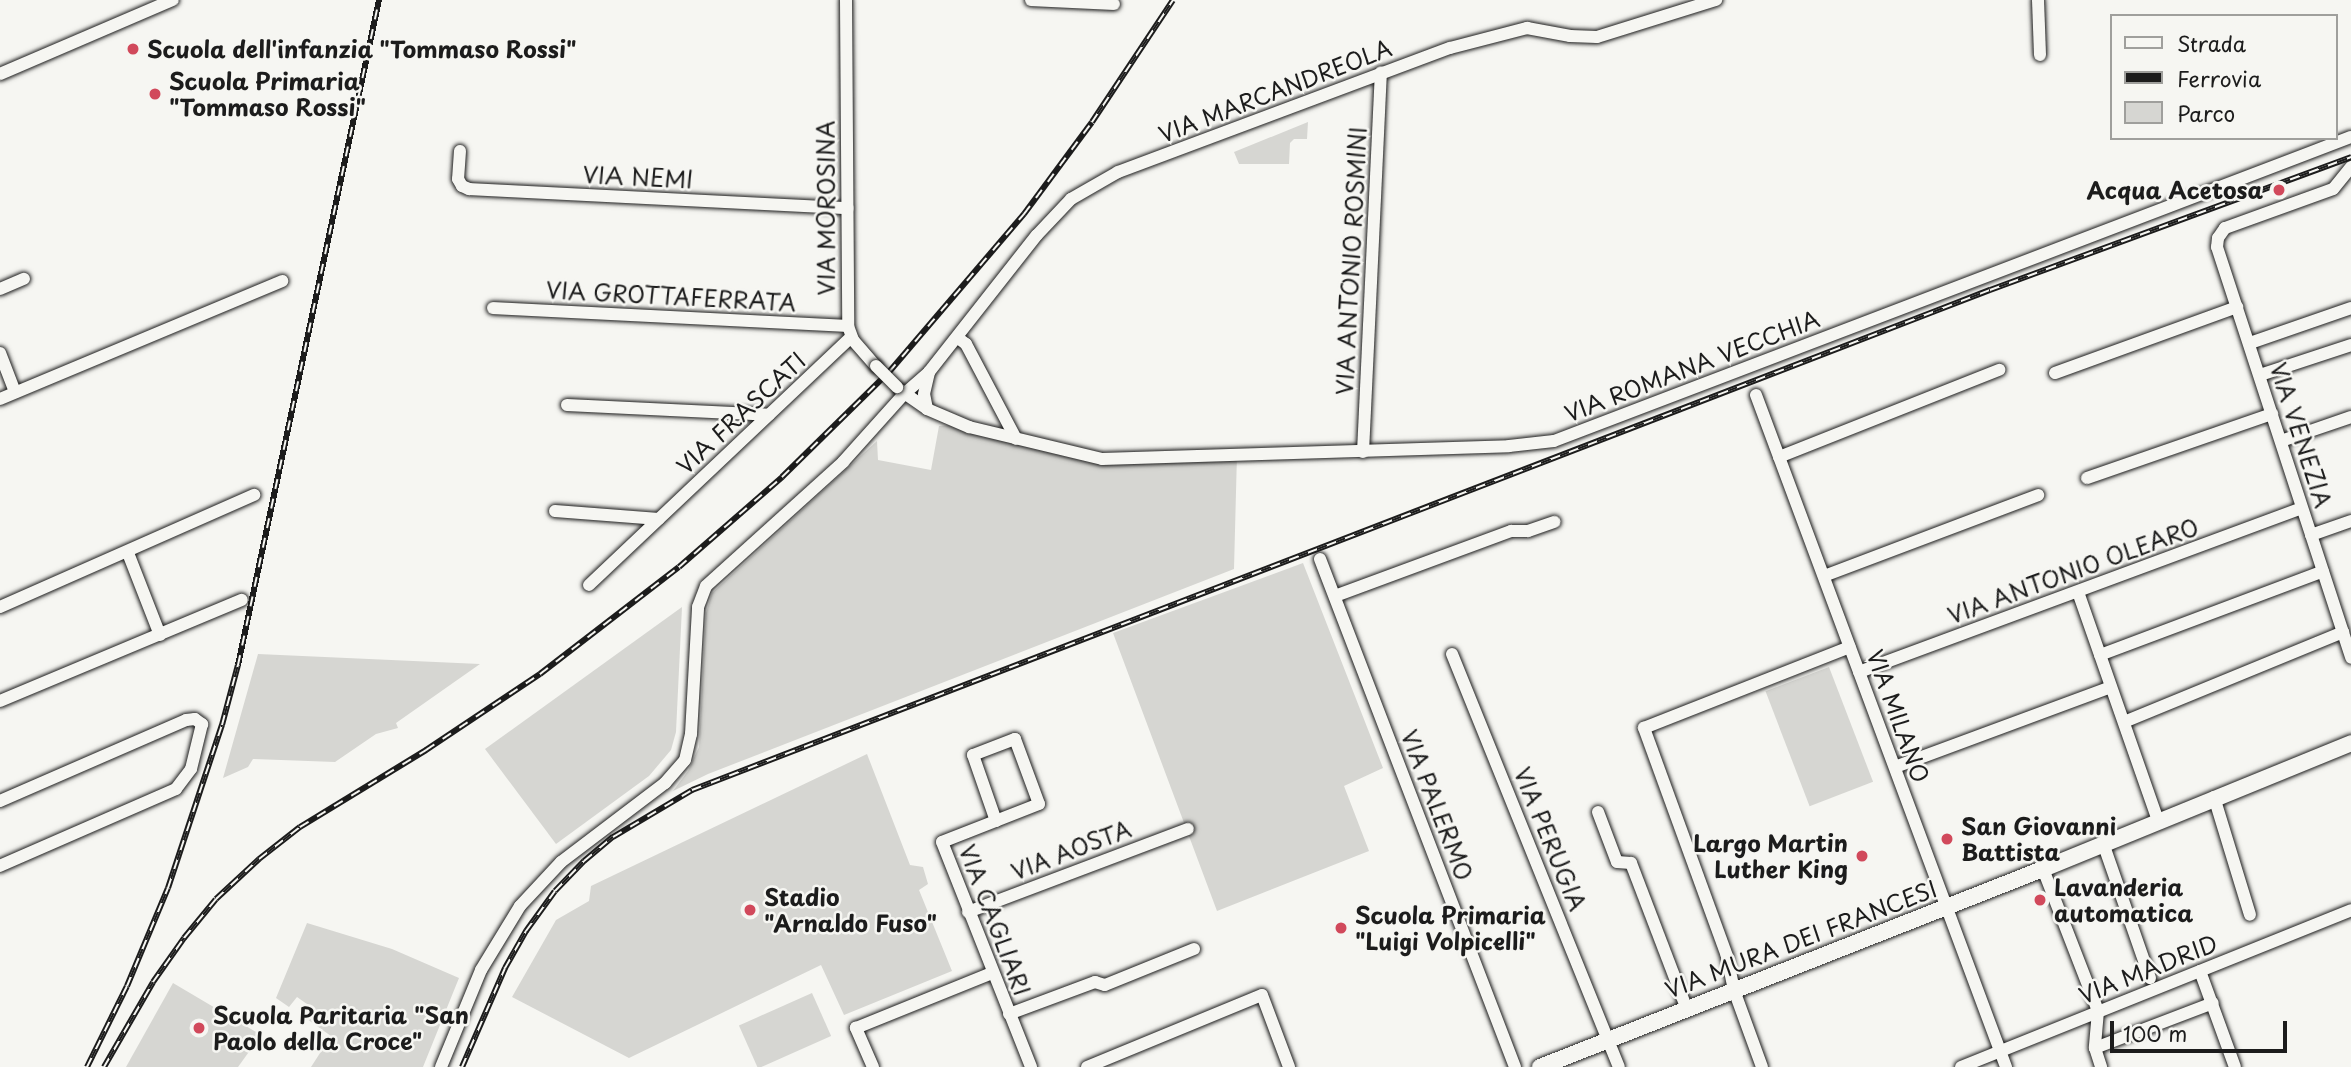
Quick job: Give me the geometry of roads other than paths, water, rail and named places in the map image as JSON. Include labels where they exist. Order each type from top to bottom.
[{"type":"street","points":[[0,74],[173,0]]},
{"type":"street","name":"VIA MOROSINA","points":[[846,0],[850,331]]},
{"type":"street","points":[[1031,0],[1114,4]]},
{"type":"street","name":"VIA MARCANDREOLA","points":[[441,1067],[481,970],[520,906],[561,862],[665,783],[685,760],[691,734],[698,607],[706,586],[853,452],[901,391],[929,372],[1037,235],[1081,191],[1118,172],[1381,72],[1505,32],[1527,28],[1570,36],[1597,37],[1716,0]]},
{"type":"street","points":[[2038,0],[2040,55]]},
{"type":"street","name":"VIA ANTONIO ROSMINI","points":[[1363,452],[1381,72]]},
{"type":"street","name":"VIA ROMANA VECCHIA","points":[[901,391],[927,409],[969,427],[1102,459],[1524,446],[1567,437],[2351,137]]},
{"type":"street","name":"VIA NEMI","points":[[460,151],[459,181],[469,189],[848,208]]},
{"type":"street","name":"VIA VENEZIA","points":[[2351,167],[2333,189],[2233,225],[2221,233],[2217,247],[2351,658]]},
{"type":"street","points":[[0,289],[24,279]]},
{"type":"street","points":[[0,399],[282,281]]},
{"type":"street","points":[[2055,373],[2237,307]]},
{"type":"street","name":"VIA GROTTAFERRATA","points":[[493,308],[850,331]]},
{"type":"street","name":"VIA VENEZIA","points":[[2250,343],[2351,308]]},
{"type":"street","points":[[850,331],[876,366],[901,391]]},
{"type":"street","name":"VIA FRASCATI","points":[[589,585],[769,415],[850,331]]},
{"type":"street","points":[[958,338],[966,344],[1016,439]]},
{"type":"street","points":[[2260,375],[2351,345]]},
{"type":"street","points":[[0,353],[15,392]]},
{"type":"street","points":[[1779,457],[1999,370]]},
{"type":"street","points":[[927,409],[923,394],[929,372]]},
{"type":"street","name":"VIA MILANO","points":[[1756,395],[2006,1067]]},
{"type":"street","points":[[567,405],[769,415]]},
{"type":"street","points":[[2087,478],[2272,414]]},
{"type":"street","points":[[2281,442],[2351,417]]},
{"type":"street","points":[[0,607],[128,553],[254,495]]},
{"type":"street","points":[[1824,576],[2038,495]]},
{"type":"street","name":"VIA ANTONIO OLEARO","points":[[1859,672],[2302,508]]},
{"type":"street","points":[[555,511],[659,519]]},
{"type":"street","points":[[2311,535],[2351,521]]},
{"type":"street","points":[[1335,596],[1511,531],[1528,531],[1553,522]]},
{"type":"street","points":[[128,553],[160,635]]},
{"type":"street","name":"VIA PALERMO","points":[[1320,559],[1515,1067]]},
{"type":"street","points":[[2100,655],[2323,571]]},
{"type":"street","points":[[2078,592],[2158,820]]},
{"type":"street","points":[[0,701],[242,600]]},
{"type":"street","points":[[2123,722],[2343,632]]},
{"type":"street","points":[[1762,1067],[1734,990],[1727,956],[1644,727],[1850,647]]},
{"type":"street","name":"VIA PERUGIA","points":[[1452,654],[1609,1040]]},
{"type":"street","points":[[1895,767],[2111,687]]},
{"type":"street","points":[[0,802],[186,720],[200,721],[203,729],[191,769],[176,789],[0,866]]},
{"type":"street","name":"VIA CAGLIARI","points":[[996,821],[973,755],[1015,739],[1039,804],[996,821],[942,842],[1031,1067]]},
{"type":"street","name":"VIA MURA DEI FRANCESI","points":[[1540,1067],[1686,1007],[2043,869],[2351,743]]},
{"type":"street","points":[[2214,797],[2248,900],[2250,915]]},
{"type":"street","points":[[1598,813],[1617,862],[1631,863],[1686,1007]]},
{"type":"street","name":"VIA AOSTA","points":[[968,912],[1188,829]]},
{"type":"street","points":[[2104,843],[2150,978]]},
{"type":"street","points":[[2043,869],[2098,1012],[2095,1048],[2101,1067]]},
{"type":"street","name":"VIA MADRID","points":[[1961,1067],[2351,910]]},
{"type":"street","points":[[1009,1014],[1095,982],[1105,985],[1195,949]]},
{"type":"street","points":[[2200,971],[2235,1067]]},
{"type":"street","points":[[873,1067],[856,1028],[992,973]]},
{"type":"street","points":[[1087,1067],[1262,995],[1289,1067]]},
{"type":"street","points":[[2095,1048],[2213,1003]]},
{"type":"street","points":[[1609,1040],[1619,1067]]},
{"type":"railway","points":[[87,1067],[127,986],[168,888],[222,725],[238,665],[379,0]]},
{"type":"railway","points":[[104,1067],[153,982],[184,938],[216,899],[259,859],[300,827],[426,750],[540,674],[679,567],[782,477],[889,372],[1024,214],[1092,122],[1173,0]]},
{"type":"railway","points":[[462,1067],[505,968],[526,931],[555,891],[584,861],[613,837],[692,790],[1990,290],[2351,157]]},
{"type":"place","name":"Scuola dell'infanzia \"Tommaso Rossi\"","points":[[133,49]]},
{"type":"place","name":"Scuola Primaria \"Tommaso Rossi\"","points":[[155,94]]},
{"type":"place","name":"Acqua Acetosa","points":[[2279,190]]},
{"type":"place","name":"San Giovanni Battista","points":[[1947,839]]},
{"type":"place","name":"Largo Martin Luther King","points":[[1862,856]]},
{"type":"place","name":"Lavanderia automatica","points":[[2040,900]]},
{"type":"place","name":"Stadio \"Arnaldo Fuso\"","points":[[750,910]]},
{"type":"place","name":"Scuola Primaria \"Luigi Volpicelli\"","points":[[1341,928]]},
{"type":"place","name":"Scuola Paritaria \"San Paolo della Croce\"","points":[[199,1028]]}]
